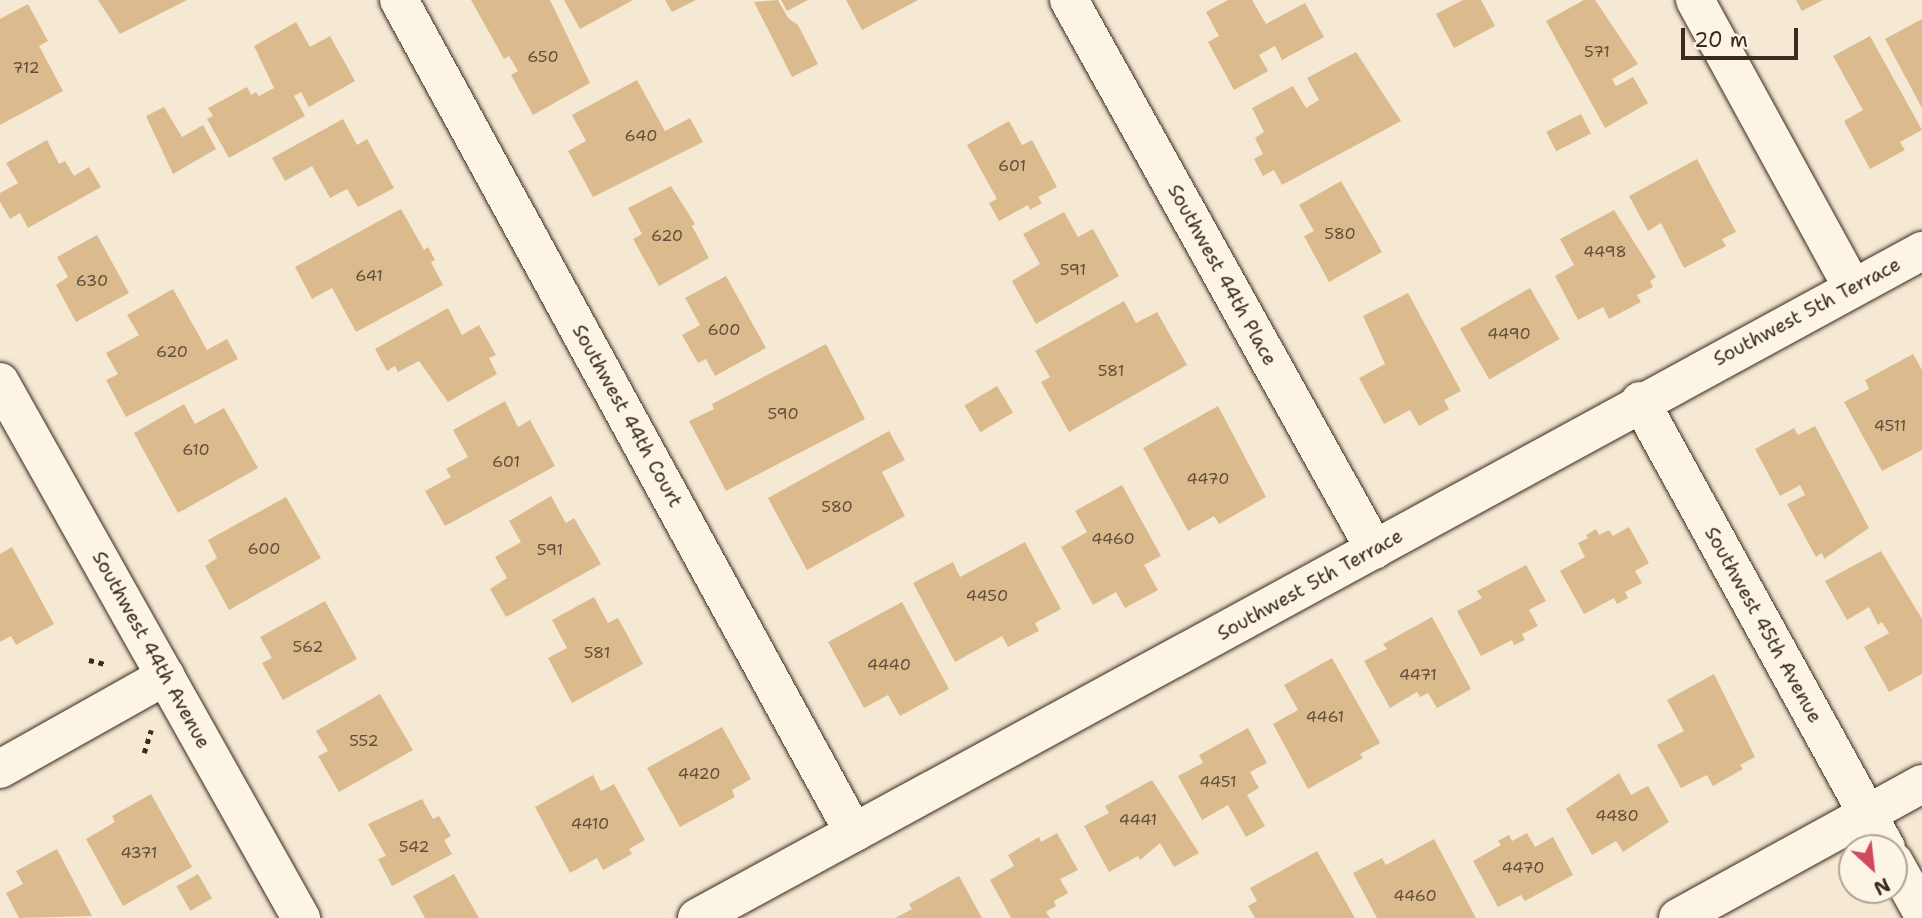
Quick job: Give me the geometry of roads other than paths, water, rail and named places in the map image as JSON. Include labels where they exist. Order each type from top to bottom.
[{"type":"street","name":"Southwest 44th Court","points":[[399,0],[854,833]]},
{"type":"street","name":"Southwest 44th Place","points":[[1069,0],[1375,550]]},
{"type":"street","points":[[1695,0],[1853,288]]},
{"type":"street","name":"Southwest 5th Terrace","points":[[697,918],[1375,550],[1640,401],[1922,251]]},
{"type":"street","name":"Southwest 44th Avenue","points":[[0,382],[301,918]]},
{"type":"street","name":"Southwest 45th Avenue","points":[[1640,401],[1878,834]]},
{"type":"street","points":[[0,769],[166,676]]},
{"type":"street","points":[[1678,918],[1922,784]]},
{"type":"street","points":[[1908,887],[1922,912]]}]
